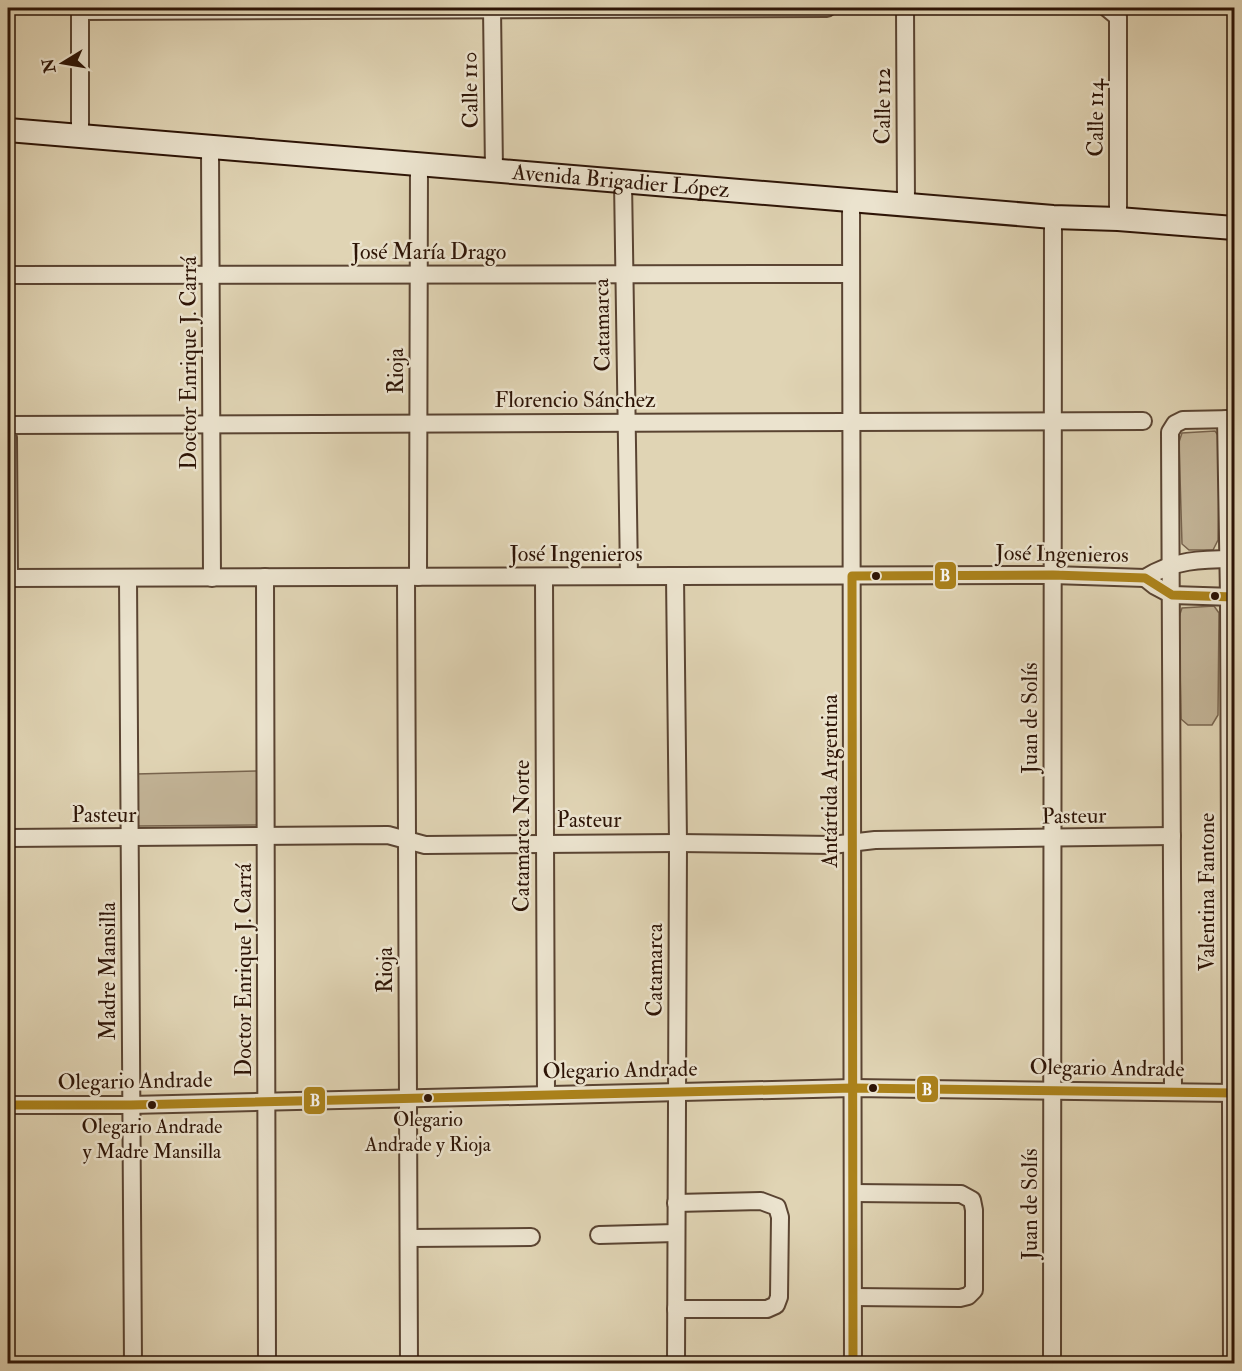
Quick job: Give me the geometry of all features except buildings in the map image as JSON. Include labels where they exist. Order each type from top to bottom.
[{"type":"street","name":"Calle 110","points":[[492,8],[494,171]]},
{"type":"street","points":[[80,136],[80,9],[827,8]]},
{"type":"street","name":"Calle 112","points":[[905,8],[906,204]]},
{"type":"street","name":"Calle 114","points":[[1113,12],[1118,219]]},
{"type":"street","name":"Avenida Brigadier López","points":[[8,130],[1053,217],[1118,219],[1234,228]]},
{"type":"street","name":"Doctor Enrique J. Carrá","points":[[210,148],[212,578]]},
{"type":"street","name":"Rioja","points":[[409,1364],[408,840],[412,577],[418,423],[419,164]]},
{"type":"street","name":"Catamarca","points":[[623,181],[629,576]]},
{"type":"street","name":"Antártida Argentina","points":[[851,199],[854,1364]]},
{"type":"street","name":"Juan de Solís","points":[[1052,1364],[1053,217]]},
{"type":"street","name":"José María Drago","points":[[8,275],[851,274]]},
{"type":"street","points":[[1173,1091],[1170,432],[1175,424],[1183,420],[1231,419]]},
{"type":"street","name":"Valentina Fantone","points":[[1231,419],[1232,1364]]},
{"type":"street","name":"Florencio Sánchez","points":[[8,425],[1143,421]]},
{"type":"street","points":[[8,437],[8,578]]},
{"type":"street","points":[[1232,559],[1186,560],[1171,564],[1144,578],[1172,595],[1232,597]]},
{"type":"street","name":"José Ingenieros","points":[[8,578],[1053,575],[1144,578]]},
{"type":"street","name":"Catamarca","points":[[675,576],[678,843],[676,1364]]},
{"type":"street","name":"Doctor Enrique J. Carrá","points":[[265,577],[267,1364]]},
{"type":"street","name":"Catamarca Norte","points":[[544,577],[546,1094]]},
{"type":"street","name":"Madre Mansilla","points":[[128,578],[133,1364]]},
{"type":"street","name":"Pasteur","points":[[8,838],[388,835],[425,845],[678,843],[832,845],[875,840],[1172,836]]},
{"type":"street","name":"Olegario Andrade","points":[[8,1105],[131,1105],[853,1088],[1233,1092]]},
{"type":"street","points":[[853,1192],[961,1194],[972,1200],[974,1290],[968,1296],[960,1298],[853,1297]]},
{"type":"street","points":[[676,1203],[761,1202],[777,1207],[780,1217],[779,1297],[776,1305],[767,1309],[676,1309]]},
{"type":"street","points":[[599,1235],[676,1233]]},
{"type":"street","points":[[409,1238],[531,1237]]},
{"type":"shaded area","points":[[1215,431],[1220,438],[1218,540],[1213,550],[1189,550],[1182,544],[1179,442],[1182,433]]},
{"type":"shaded area","points":[[1214,606],[1219,613],[1218,715],[1212,725],[1188,725],[1181,719],[1179,617],[1182,608]]},
{"type":"shaded area","points":[[259,771],[258,825],[138,826],[136,774]]},
{"type":"transit line","name":"B","points":[[853,1364],[852,576],[1053,575],[1145,578],[1172,595],[1234,597]]},
{"type":"transit line","name":"B","points":[[8,1105],[131,1105],[853,1088],[1234,1093]]},
{"type":"place","name":"Olegario Andrade y Rioja","points":[[428,1098]]},
{"type":"place","name":"Olegario Andrade y Madre Mansilla","points":[[152,1105]]}]
